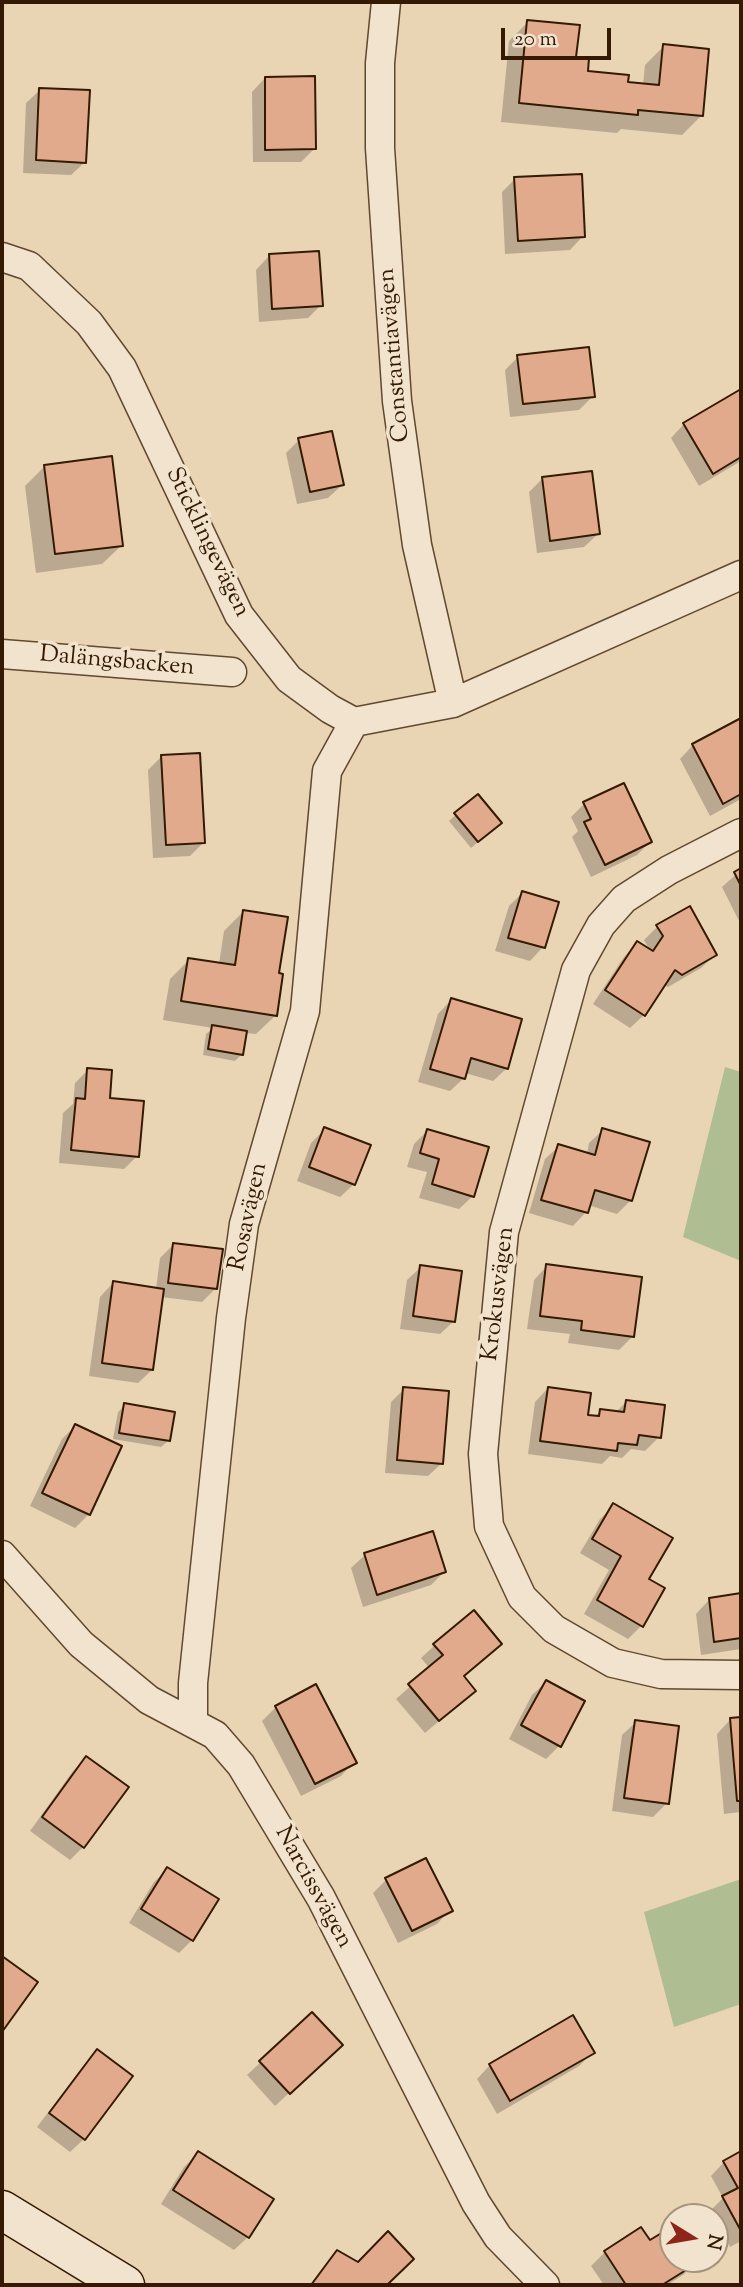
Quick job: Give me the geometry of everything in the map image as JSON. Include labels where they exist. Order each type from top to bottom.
[{"type":"street","name":"Constantiavägen","points":[[386,2],[380,63],[380,148],[397,401],[417,545],[453,703]]},
{"type":"street","name":"Sticklingevägen","points":[[2,257],[29,266],[89,323],[122,368],[239,615],[289,680],[330,709],[354,722]]},
{"type":"street","points":[[354,722],[453,703],[741,575]]},
{"type":"street","name":"Dalängsbacken","points":[[2,654],[232,672]]},
{"type":"street","name":"Rosavägen","points":[[193,1723],[193,1683],[231,1318],[244,1224],[305,1011],[327,771],[354,722]]},
{"type":"street","name":"Krokusvägen","points":[[741,833],[669,870],[624,899],[601,925],[576,970],[504,1232],[483,1454],[489,1526],[522,1597],[554,1629],[612,1662],[661,1674],[741,1675]]},
{"type":"street","name":"Narcissvägen","points":[[2,1555],[82,1644],[149,1700],[215,1735],[241,1765],[321,1898],[476,2203],[498,2237],[545,2285]]},
{"type":"street","points":[[2,2210],[124,2285]]},
{"type":"green space","points":[[725,1067],[741,1072],[741,1261],[683,1237]]},
{"type":"green space","points":[[741,1879],[741,2004],[674,2027],[644,1912]]},
{"type":"building","points":[[527,20],[580,25],[576,57],[589,58],[588,71],[629,75],[628,82],[659,85],[663,44],[709,49],[703,116],[638,110],[638,115],[519,103]]},
{"type":"building","points":[[315,76],[316,149],[265,150],[265,77]]},
{"type":"building","points":[[39,88],[90,90],[86,163],[36,160]]},
{"type":"building","points":[[582,174],[585,237],[518,241],[514,177]]},
{"type":"building","points":[[319,251],[323,306],[272,309],[269,254]]},
{"type":"building","points":[[589,347],[595,397],[523,404],[517,355]]},
{"type":"building","points":[[741,389],[741,457],[713,474],[683,423]]},
{"type":"building","points":[[332,431],[344,485],[310,492],[298,438]]},
{"type":"building","points":[[112,456],[123,546],[55,554],[44,465]]},
{"type":"building","points":[[592,471],[600,534],[550,541],[542,477]]},
{"type":"building","points":[[741,718],[741,794],[723,804],[692,744]]},
{"type":"building","points":[[200,753],[205,843],[166,845],[161,755]]},
{"type":"building","points":[[624,783],[652,842],[605,865],[584,822],[591,819],[583,802]]},
{"type":"building","points":[[478,794],[502,823],[478,842],[454,813]]},
{"type":"building","points":[[741,868],[741,886],[734,872]]},
{"type":"building","points":[[522,891],[559,902],[545,948],[508,938]]},
{"type":"building","points":[[690,906],[717,955],[682,975],[675,970],[645,1016],[605,990],[637,941],[653,951],[663,936],[656,925]]},
{"type":"building","points":[[243,910],[288,917],[279,973],[283,974],[277,1016],[181,1001],[188,958],[235,965]]},
{"type":"building","points":[[451,998],[522,1019],[508,1069],[471,1058],[465,1079],[430,1069]]},
{"type":"building","points":[[212,1025],[247,1031],[243,1055],[208,1049]]},
{"type":"building","points":[[87,1068],[112,1070],[110,1098],[144,1101],[139,1157],[71,1150],[76,1098],[85,1099]]},
{"type":"building","points":[[324,1127],[371,1145],[355,1185],[309,1167]]},
{"type":"building","points":[[602,1128],[650,1142],[632,1201],[595,1190],[588,1213],[541,1200],[558,1144],[595,1155]]},
{"type":"building","points":[[427,1129],[489,1147],[474,1197],[432,1184],[439,1159],[420,1153]]},
{"type":"building","points":[[173,1243],[223,1249],[217,1289],[168,1283]]},
{"type":"building","points":[[546,1264],[642,1277],[634,1337],[581,1330],[582,1321],[540,1316]]},
{"type":"building","points":[[420,1265],[462,1271],[455,1322],[413,1316]]},
{"type":"building","points":[[113,1281],[164,1289],[153,1370],[102,1363]]},
{"type":"building","points":[[403,1387],[449,1391],[443,1464],[397,1460]]},
{"type":"building","points":[[548,1387],[591,1393],[588,1415],[599,1416],[600,1409],[624,1412],[626,1400],[665,1405],[661,1438],[639,1435],[637,1445],[618,1443],[617,1451],[540,1441]]},
{"type":"building","points":[[124,1403],[175,1412],[170,1441],[119,1433]]},
{"type":"building","points":[[75,1424],[122,1446],[90,1515],[42,1493]]},
{"type":"building","points":[[613,1503],[673,1538],[649,1579],[665,1588],[643,1627],[597,1600],[621,1556],[592,1539]]},
{"type":"building","points":[[433,1531],[446,1572],[377,1595],[364,1553]]},
{"type":"building","points":[[741,1593],[741,1638],[714,1642],[709,1598]]},
{"type":"building","points":[[474,1610],[502,1644],[464,1676],[476,1691],[439,1721],[408,1684],[443,1655],[433,1644]]},
{"type":"building","points":[[546,1680],[585,1701],[561,1747],[521,1725]]},
{"type":"building","points":[[316,1684],[357,1763],[315,1784],[275,1706]]},
{"type":"building","points":[[741,1717],[741,1801],[737,1801],[730,1718]]},
{"type":"building","points":[[635,1720],[679,1726],[669,1804],[624,1798]]},
{"type":"building","points":[[86,1756],[129,1787],[84,1848],[42,1817]]},
{"type":"building","points":[[426,1858],[453,1911],[412,1931],[385,1878]]},
{"type":"building","points":[[167,1867],[219,1899],[193,1941],[141,1909]]},
{"type":"building","points":[[2,1956],[38,1982],[2,2032]]},
{"type":"building","points":[[312,2012],[343,2045],[290,2094],[259,2061]]},
{"type":"building","points":[[573,2015],[595,2053],[510,2101],[489,2064]]},
{"type":"building","points":[[97,2049],[133,2076],[85,2140],[49,2113]]},
{"type":"building","points":[[198,2151],[274,2199],[249,2238],[173,2190]]},
{"type":"building","points":[[741,2151],[741,2231],[729,2209],[729,2203],[726,2203],[722,2196],[738,2188],[723,2161]]},
{"type":"building","points":[[641,2227],[650,2240],[659,2235],[659,2273],[681,2273],[662,2285],[626,2285],[604,2251]]},
{"type":"building","points":[[388,2231],[414,2259],[387,2285],[311,2285],[337,2250],[358,2262]]}]
